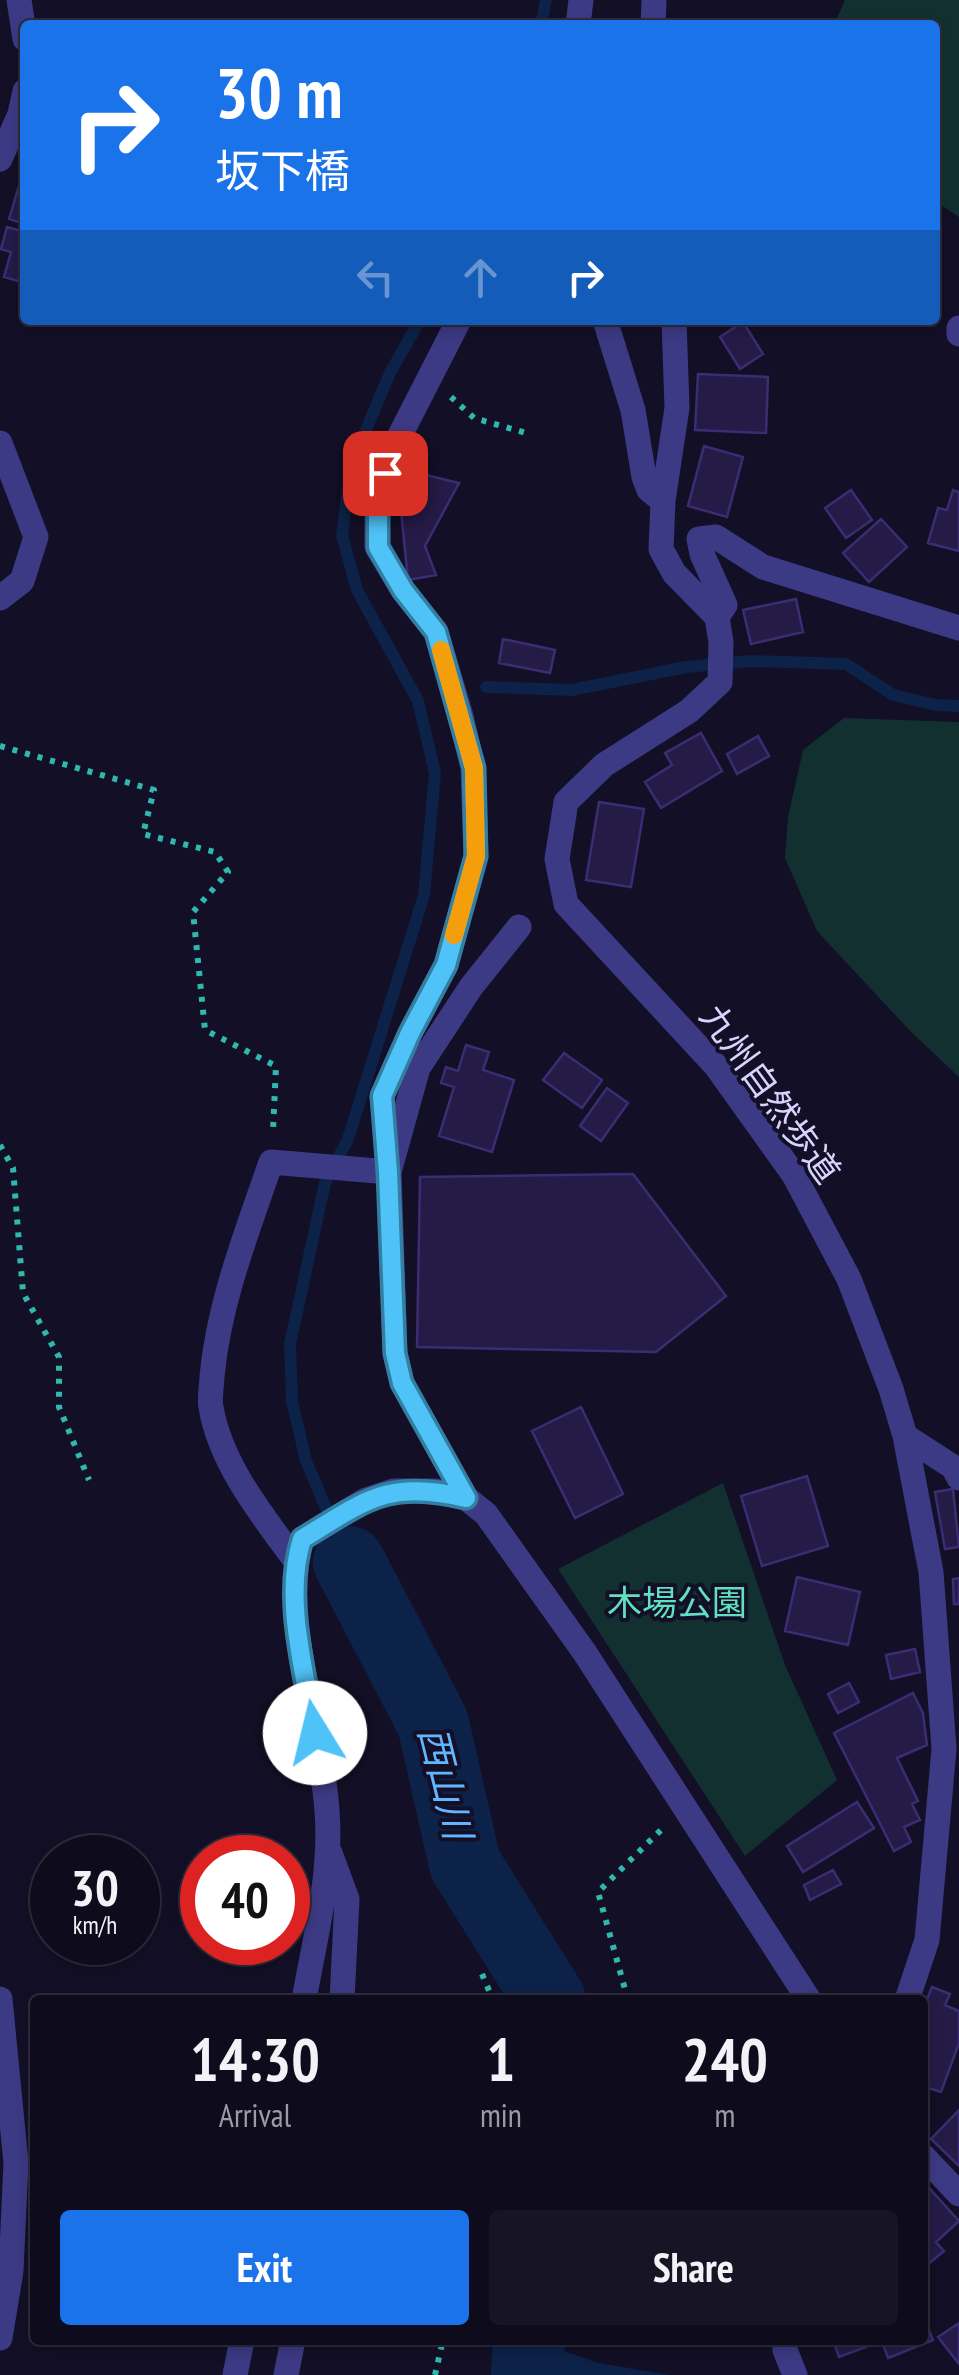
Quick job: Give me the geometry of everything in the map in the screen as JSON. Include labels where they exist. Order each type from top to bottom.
[{"type":"street","points":[[0,160],[20,114]]},
{"type":"street","points":[[456,325],[394,447],[378,502],[378,547],[403,590],[436,632],[474,768],[476,856],[446,965],[382,1096],[395,1353],[402,1383],[466,1498],[486,1514],[505,1538],[585,1653],[805,1995]]},
{"type":"street","points":[[607,325],[633,410],[644,477],[649,490],[663,501]]},
{"type":"street","points":[[674,325],[676,408],[663,501],[661,550],[719,630]]},
{"type":"street","points":[[0,442],[36,537],[22,581],[0,598]]},
{"type":"street","points":[[719,630],[725,605],[699,539],[708,536],[763,566],[959,628]]},
{"type":"street","name":"九州自然歩道","points":[[719,630],[720,682],[688,711],[604,765],[566,802],[557,860],[566,904],[716,1066],[794,1174],[849,1279],[891,1389],[905,1436],[932,1572],[944,1748],[927,1940],[909,1995]]},
{"type":"street","points":[[388,1172],[418,1068],[470,987],[519,927]]},
{"type":"street","points":[[305,1995],[329,1850],[327,1807],[297,1621],[299,1550],[262,1515],[228,1457],[210,1405],[215,1344],[236,1262],[271,1162],[388,1172]]},
{"type":"street","points":[[905,1436],[952,1466],[959,1478]]},
{"type":"street","points":[[299,1550],[366,1500],[393,1491],[434,1490],[466,1498]]},
{"type":"street","points":[[329,1850],[347,1899],[342,1995]]},
{"type":"street","points":[[0,1999],[16,2163],[11,2271],[0,2338]]},
{"type":"street","points":[[928,2161],[959,2194]]},
{"type":"street","points":[[235,2375],[241,2345]]},
{"type":"street","points":[[286,2375],[292,2345]]},
{"type":"street","points":[[784,2345],[795,2375]]},
{"type":"path","points":[[429,375],[474,418],[526,433]]},
{"type":"path","points":[[0,746],[154,790],[143,834],[215,852],[228,872],[193,912],[205,1030],[276,1066],[271,1162]]},
{"type":"path","points":[[0,1145],[13,1168],[23,1293],[59,1356],[59,1407],[89,1480]]},
{"type":"path","points":[[627,1995],[598,1892],[685,1806]]},
{"type":"path","points":[[482,1974],[491,1995]]},
{"type":"path","points":[[434,2375],[441,2345]]},
{"type":"green space","points":[[845,0],[959,0],[959,217],[940,204],[940,20],[836,20]]},
{"type":"green space","points":[[844,718],[959,722],[959,1077],[911,1032],[817,931],[785,858],[788,817],[803,750]]},
{"type":"green space","name":"木場公園","points":[[723,1483],[785,1665],[837,1780],[745,1856],[558,1569]]},
{"type":"water","points":[[559,2349],[598,2363],[669,2375],[543,2375]]},
{"type":"building","points":[[20,183],[20,222],[9,219]]},
{"type":"building","points":[[7,227],[20,231],[20,282],[4,277],[11,252],[1,249]]},
{"type":"building","points":[[745,325],[763,354],[740,369],[720,337]]},
{"type":"building","points":[[698,374],[768,377],[766,433],[695,430]]},
{"type":"building","points":[[704,446],[743,457],[727,517],[688,506]]},
{"type":"building","points":[[410,471],[459,483],[425,546],[436,575],[408,580],[400,501]]},
{"type":"building","points":[[851,490],[872,520],[846,538],[825,508]]},
{"type":"building","points":[[953,490],[959,492],[959,551],[928,543],[938,508],[947,510]]},
{"type":"building","points":[[881,519],[907,547],[869,582],[843,553]]},
{"type":"building","points":[[796,599],[803,632],[751,644],[743,610]]},
{"type":"building","points":[[503,639],[555,650],[550,673],[499,663]]},
{"type":"building","points":[[701,733],[722,771],[661,808],[645,782],[672,765],[665,753]]},
{"type":"building","points":[[758,736],[769,756],[737,774],[727,754]]},
{"type":"building","points":[[599,802],[644,809],[631,887],[586,880]]},
{"type":"building","points":[[466,1045],[489,1052],[483,1070],[514,1080],[492,1152],[439,1136],[454,1087],[441,1083],[446,1067],[458,1071]]},
{"type":"building","points":[[564,1053],[602,1080],[582,1108],[543,1080]]},
{"type":"building","points":[[607,1088],[628,1103],[601,1141],[580,1126]]},
{"type":"building","points":[[633,1174],[726,1296],[656,1352],[417,1347],[420,1177]]},
{"type":"building","points":[[581,1407],[623,1494],[575,1518],[532,1431]]},
{"type":"building","points":[[807,1476],[828,1546],[762,1566],[741,1496]]},
{"type":"building","points":[[953,1489],[959,1547],[945,1549],[935,1492]]},
{"type":"building","points":[[797,1577],[860,1592],[848,1645],[785,1631]]},
{"type":"building","points":[[959,1578],[959,1604],[954,1604],[953,1579]]},
{"type":"building","points":[[915,1649],[920,1672],[891,1679],[886,1655]]},
{"type":"building","points":[[849,1683],[859,1702],[838,1713],[828,1694]]},
{"type":"building","points":[[913,1693],[923,1713],[927,1745],[897,1758],[918,1801],[912,1804],[920,1820],[904,1827],[911,1842],[894,1851],[834,1733]]},
{"type":"building","points":[[857,1802],[874,1828],[803,1872],[787,1846]]},
{"type":"building","points":[[833,1870],[841,1884],[810,1900],[804,1885]]},
{"type":"building","points":[[932,1987],[950,1994],[945,2005],[959,2011],[959,2043],[941,2092],[928,2088],[928,1997]]},
{"type":"building","points":[[959,2110],[959,2166],[931,2139]]},
{"type":"building","points":[[928,2187],[959,2221],[936,2242],[944,2251],[928,2264]]},
{"type":"building","points":[[959,2323],[959,2364],[938,2337]]},
{"type":"building","points":[[835,2345],[871,2345],[839,2357]]},
{"type":"building","points":[[883,2345],[920,2345],[888,2358]]},
{"type":"waterway","points":[[542,20],[546,0]]},
{"type":"waterway","points":[[349,1562],[306,1461],[292,1401],[290,1344],[325,1183],[348,1139],[424,895],[435,773],[418,701],[357,590],[342,535],[351,465],[390,373],[417,325]]},
{"type":"waterway","points":[[486,687],[572,690],[686,667],[751,661],[846,664],[893,695],[959,706]]},
{"type":"waterway","name":"西山川","points":[[349,1562],[433,1723],[465,1864],[547,1995]]},
{"type":"waterway","name":"西山川","points":[[527,2375],[529,2345]]},
{"type":"slow traffic","points":[[441,650],[474,768],[476,856],[454,935]]},
{"type":"route","points":[[315,1733],[297,1621],[295,1560],[302,1539],[366,1500],[393,1491],[434,1490],[466,1498],[402,1383],[395,1353],[382,1096],[446,965],[476,856],[474,768],[436,632],[403,590],[378,547],[378,502],[385,473]]}]
